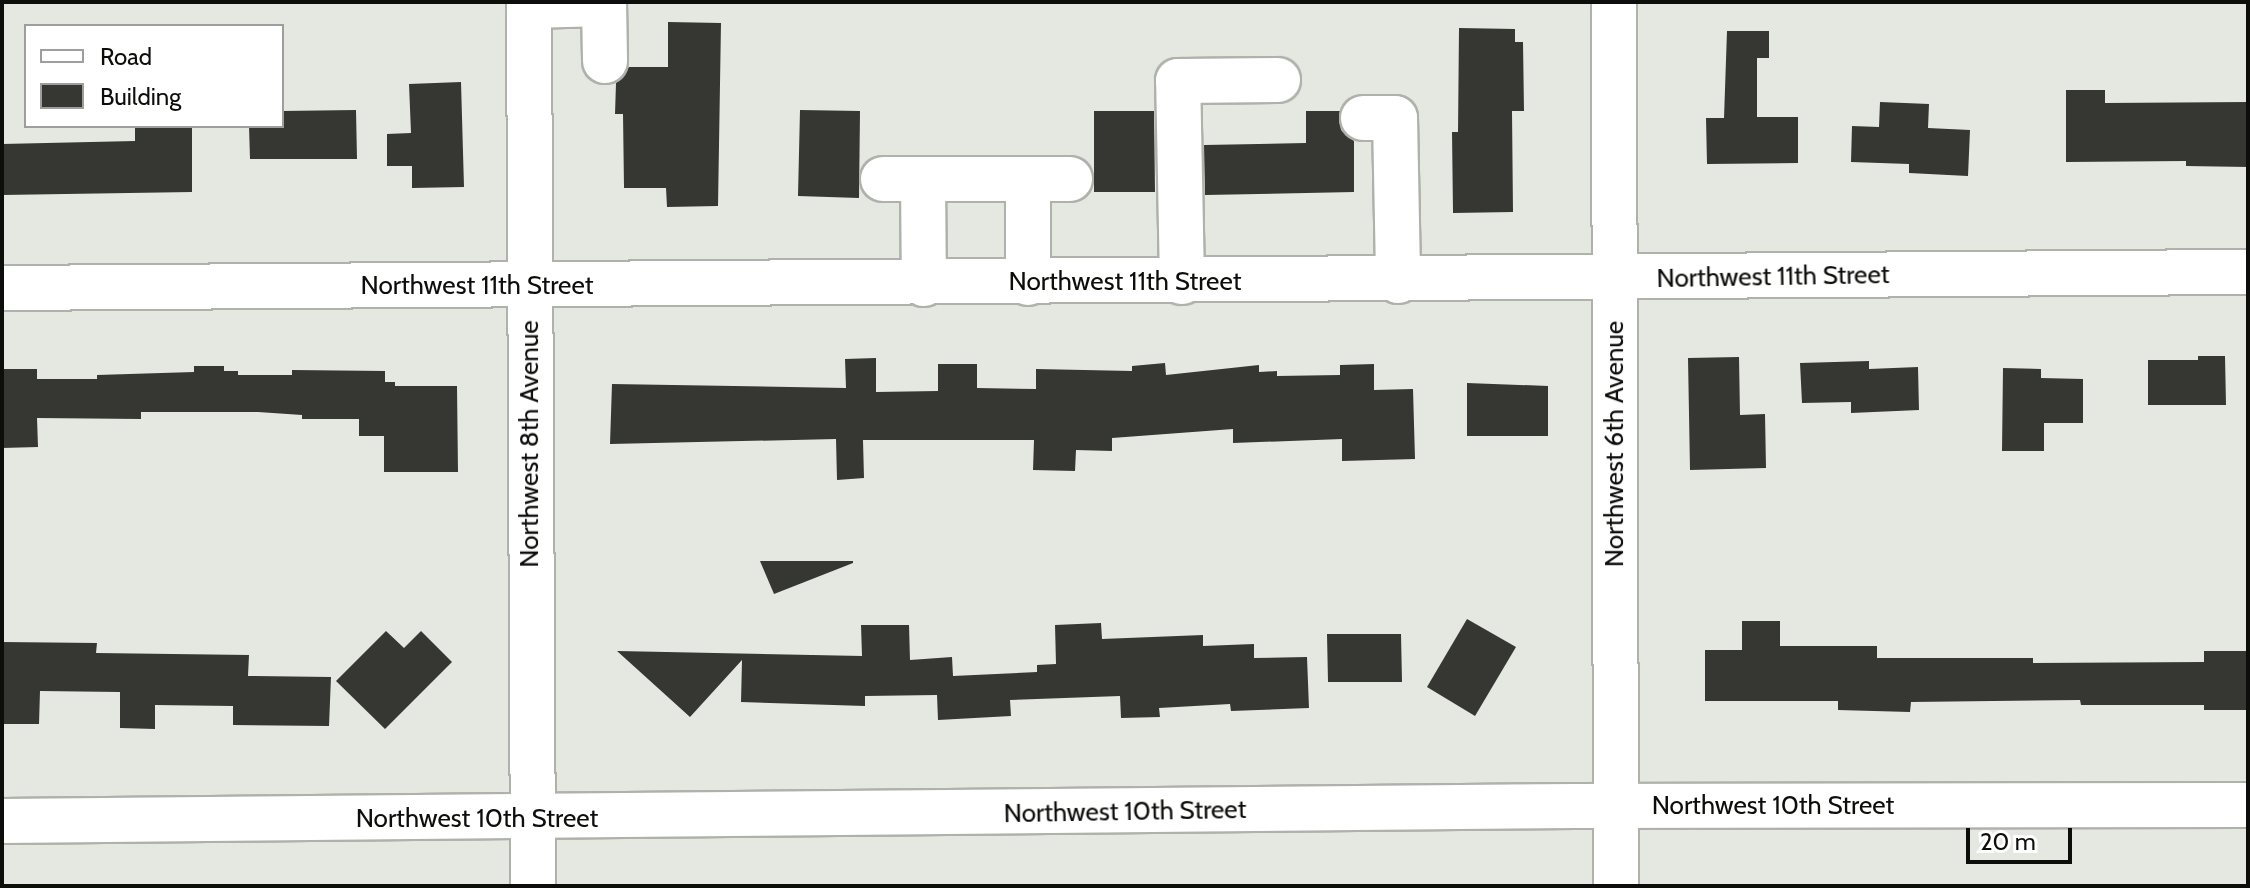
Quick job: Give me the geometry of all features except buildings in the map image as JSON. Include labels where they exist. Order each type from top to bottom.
[{"type":"street","name":"Northwest 6th Avenue","points":[[1614,2],[1616,886]]},
{"type":"street","points":[[529,4],[604,3],[605,61]]},
{"type":"street","name":"Northwest 8th Avenue","points":[[529,4],[533,886]]},
{"type":"street","points":[[1182,282],[1178,81],[1278,80]]},
{"type":"street","points":[[1363,118],[1395,118],[1398,281]]},
{"type":"street","points":[[924,284],[903,179],[1049,179],[1028,283]]},
{"type":"street","name":"Northwest 11th Street","points":[[2,288],[1398,281],[2248,272]]},
{"type":"street","name":"Northwest 10th Street","points":[[2,821],[533,819],[1616,806],[2248,805]]}]
